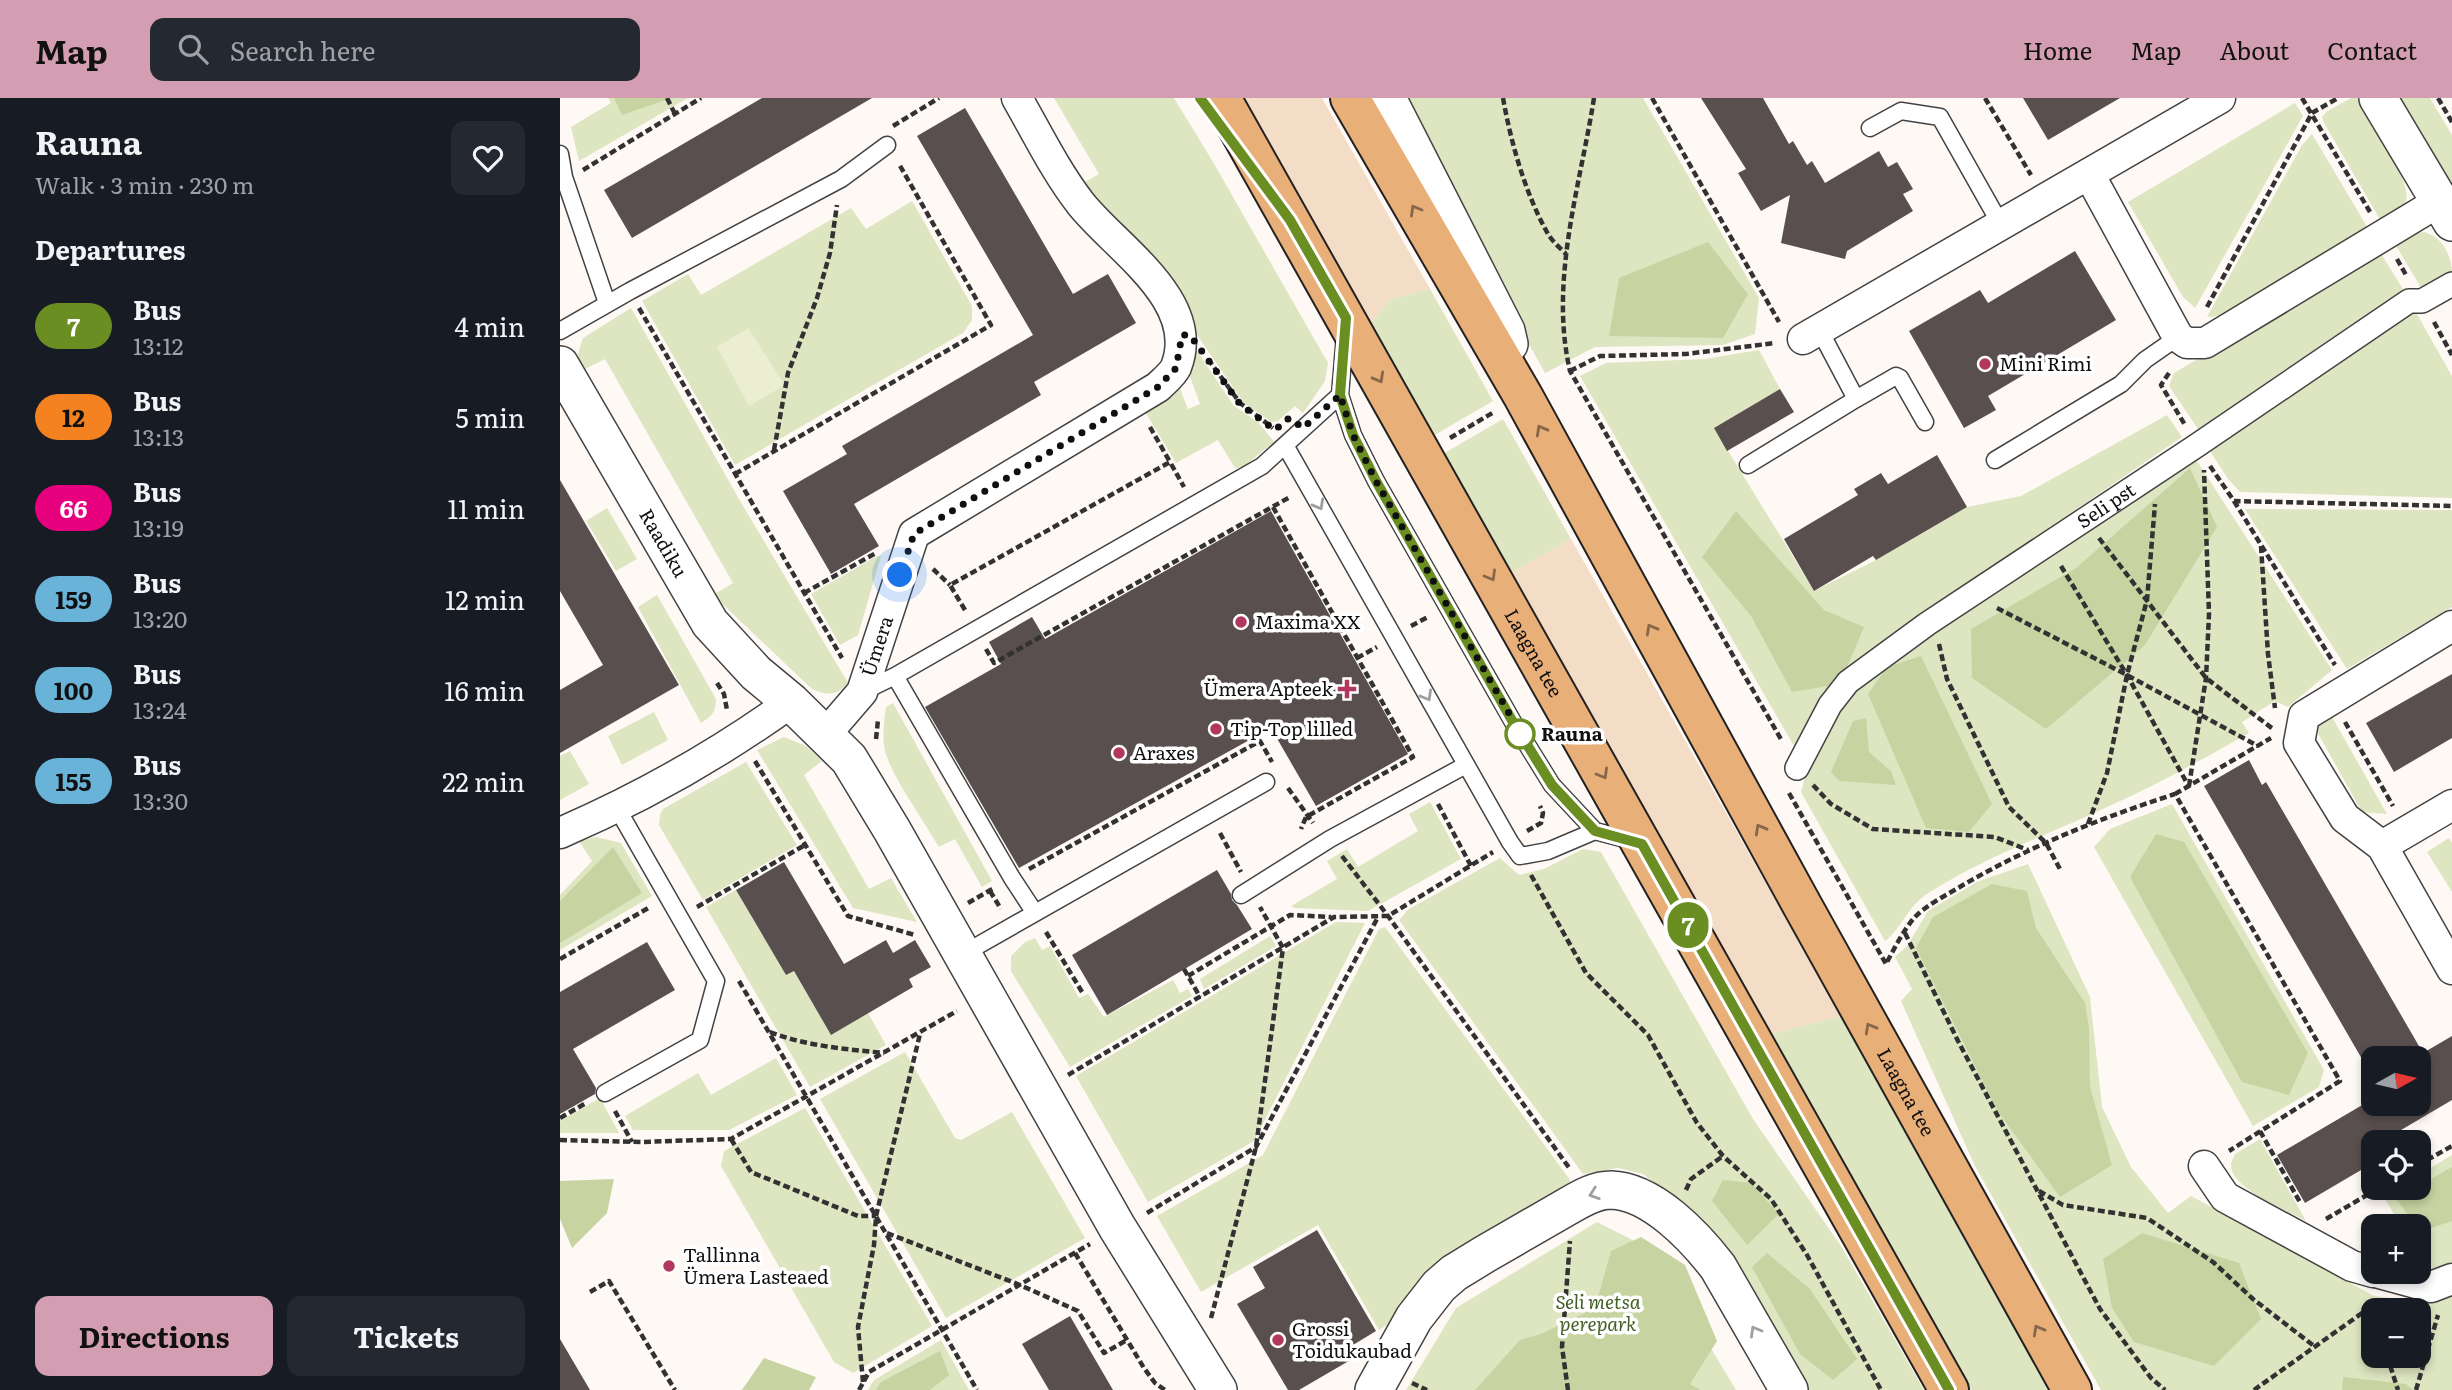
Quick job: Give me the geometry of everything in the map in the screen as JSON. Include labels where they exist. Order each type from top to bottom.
[{"type":"main road","name":"Laagna tee","points":[[1221,98],[1949,1390]]},
{"type":"main road","name":"Laagna tee","points":[[1350,98],[1511,403],[1808,917],[2072,1390]]},
{"type":"street","points":[[1017,98],[1062,177],[1081,204],[1155,280],[1172,309],[1182,335]]},
{"type":"street","points":[[1200,98],[1290,220]]},
{"type":"street","points":[[1387,98],[1506,331],[1511,403]]},
{"type":"street","points":[[1804,336],[2220,98]]},
{"type":"street","points":[[2089,174],[2183,340],[2206,344],[2446,211],[2378,98]]},
{"type":"street","name":"Seli pst","points":[[1797,768],[1830,705],[1848,682],[1934,620],[2157,471],[2200,451],[2409,301],[2421,301],[2452,284]]},
{"type":"street","name":"Ümera","points":[[825,735],[862,692],[914,534],[1158,387],[1176,368],[1182,335]]},
{"type":"street","name":"Raadiku","points":[[560,365],[710,623],[756,673],[791,702]]},
{"type":"street","points":[[2452,626],[2304,716],[2299,743],[2344,818],[2382,846],[2452,969]]},
{"type":"street","points":[[560,833],[617,808],[743,737],[791,702],[849,759],[936,925],[963,954],[1117,1227],[1218,1390]]},
{"type":"street","points":[[2382,846],[2452,805]]},
{"type":"street","points":[[2204,1166],[2225,1197],[2361,1268]]},
{"type":"street","points":[[1374,1390],[1414,1318],[1439,1286],[1475,1260],[1579,1200],[1608,1190],[1629,1192],[1652,1204],[1695,1240],[1718,1268],[1789,1390]]},
{"type":"street","points":[[2420,1284],[2431,1287],[2450,1280]]},
{"type":"lane","points":[[1870,128],[1901,111],[1940,117],[2001,225]]},
{"type":"lane","points":[[560,331],[607,303],[841,179],[887,145]]},
{"type":"lane","points":[[560,154],[564,177],[607,303]]},
{"type":"lane","points":[[1346,318],[1340,395],[1353,435],[1376,481],[1513,722],[1552,785],[1595,831],[1642,844]]},
{"type":"lane","points":[[1804,336],[1856,399]]},
{"type":"lane","points":[[1995,460],[2121,384],[2145,360],[2183,340]]},
{"type":"lane","points":[[1748,465],[1896,376],[1925,422]]},
{"type":"lane","points":[[862,692],[895,676],[1224,490],[1262,466],[1340,395]]},
{"type":"lane","points":[[1285,445],[1520,856],[1548,851],[1595,831]]},
{"type":"lane","points":[[895,676],[1035,913]]},
{"type":"lane","points":[[1241,895],[1329,839],[1466,765]]},
{"type":"lane","points":[[963,954],[1266,782]]},
{"type":"lane","points":[[605,1093],[700,1040],[716,981],[617,808]]},
{"type":"path","points":[[667,98],[675,114]]},
{"type":"path","points":[[564,177],[586,169],[701,98]]},
{"type":"path","points":[[735,474],[991,325],[880,133],[939,98]]},
{"type":"path","points":[[1503,98],[1511,139],[1530,194],[1548,235],[1566,255]]},
{"type":"path","points":[[1594,98],[1566,255],[1562,294],[1565,349],[1570,371],[1797,768],[1831,804],[1873,829],[1995,837],[2029,851]]},
{"type":"path","points":[[1570,371],[1600,356],[1686,354],[1804,336],[1652,98]]},
{"type":"path","points":[[1985,98],[2046,199]]},
{"type":"path","points":[[2302,98],[2312,113]]},
{"type":"path","points":[[2338,98],[2312,113],[2183,340],[2161,385],[2335,665],[2345,689],[2340,713],[2408,831]]},
{"type":"path","points":[[2438,98],[2452,122]]},
{"type":"path","points":[[774,451],[788,373],[817,298],[830,253],[841,179]]},
{"type":"path","points":[[1182,335],[1190,335],[1240,404],[1275,430],[1289,418],[1303,428]]},
{"type":"path","points":[[1448,439],[1511,403]]},
{"type":"path","points":[[1150,427],[1170,462]]},
{"type":"path","points":[[2189,786],[2206,678],[2209,614],[2200,451]]},
{"type":"path","points":[[2088,824],[2107,773],[2127,674],[2147,600],[2157,471]]},
{"type":"path","points":[[2234,501],[2452,506]]},
{"type":"path","points":[[1273,507],[1471,866]]},
{"type":"path","points":[[2098,537],[2206,678],[2279,734]]},
{"type":"path","points":[[2048,544],[2127,674],[2189,786]]},
{"type":"path","points":[[2261,545],[2268,654],[2279,734]]},
{"type":"path","points":[[804,593],[879,552]]},
{"type":"path","points":[[1971,595],[2127,674],[2258,746]]},
{"type":"path","points":[[1934,620],[1947,679],[2009,807],[2046,843],[2061,871]]},
{"type":"path","points":[[1797,768],[1781,778],[1886,964],[1914,918],[1929,905],[2029,851],[2088,824],[2175,794],[2279,734]]},
{"type":"path","points":[[751,754],[848,916],[936,925]]},
{"type":"path","points":[[1299,835],[1306,817],[1413,757]]},
{"type":"path","points":[[2175,794],[2340,1081],[2204,1166]]},
{"type":"path","points":[[1306,817],[1329,839],[1388,915],[1579,1200],[1571,1229],[1562,1347],[1568,1390]]},
{"type":"path","points":[[696,907],[805,845]]},
{"type":"path","points":[[1520,856],[1586,973],[1648,1035],[1698,1123],[1723,1156],[1771,1199],[1807,1255],[1881,1390]]},
{"type":"path","points":[[990,891],[1010,927]]},
{"type":"path","points":[[690,897],[703,918]]},
{"type":"path","points":[[560,959],[653,905],[659,915]]},
{"type":"path","points":[[1035,913],[1082,992]]},
{"type":"path","points":[[1147,1213],[1256,1147],[1378,916],[1290,915],[1188,976]]},
{"type":"path","points":[[1068,1075],[1334,917]]},
{"type":"path","points":[[1905,933],[1958,1041],[2100,1309],[2151,1378],[2165,1390]]},
{"type":"path","points":[[1211,1318],[1256,1147],[1283,948]]},
{"type":"path","points":[[1184,969],[1200,997]]},
{"type":"path","points":[[736,975],[977,1390]]},
{"type":"path","points":[[560,1140],[641,1142],[731,1139],[961,1009]]},
{"type":"path","points":[[769,1031],[788,1039],[819,1045],[885,1053]]},
{"type":"path","points":[[863,1383],[858,1327],[874,1245],[876,1216],[920,1033]]},
{"type":"path","points":[[1062,1063],[1075,1086]]},
{"type":"path","points":[[560,1118],[605,1093]]},
{"type":"path","points":[[2260,1131],[2328,1253]]},
{"type":"path","points":[[731,1139],[751,1172],[858,1216],[876,1216]]},
{"type":"path","points":[[2431,1158],[2452,1146]]},
{"type":"path","points":[[2038,1190],[2063,1205],[2147,1218],[2213,1262],[2253,1299],[2314,1346]]},
{"type":"path","points":[[2313,1226],[2361,1198]]},
{"type":"path","points":[[1141,1201],[1154,1224]]},
{"type":"path","points":[[887,1233],[1020,1285],[1077,1311],[1104,1353],[1127,1340]]},
{"type":"path","points":[[859,1390],[869,1373],[1096,1240]]},
{"type":"path","points":[[1075,1252],[1149,1376],[1165,1390]]},
{"type":"path","points":[[2416,1390],[2450,1280]]},
{"type":"path","points":[[590,1292],[609,1281],[675,1390]]},
{"type":"path","points":[[1204,1306],[1217,1328]]},
{"type":"path","points":[[2254,1390],[2361,1314]]},
{"type":"path","points":[[2391,1368],[2398,1390]]},
{"type":"green space","points":[[608,98],[688,98],[579,161],[571,127],[611,103]]},
{"type":"green space","points":[[614,98],[671,98],[622,115]]},
{"type":"green space","points":[[1054,98],[1174,98],[1328,363],[1325,381],[1303,413],[1295,406],[1278,421],[1271,422],[1243,402],[1193,329],[1080,185],[1099,174]]},
{"type":"green space","points":[[1402,98],[1643,98],[1759,298],[1755,334],[1723,345],[1595,347],[1545,373],[1472,242]]},
{"type":"green space","points":[[2351,98],[2357,98],[2379,134],[2403,180],[2406,192],[2406,201],[2402,207],[2381,221],[2322,117]]},
{"type":"green space","points":[[2400,98],[2430,98],[2452,135],[2452,188]]},
{"type":"green space","points":[[2295,103],[2303,116],[2195,308],[2183,297],[2128,202]]},
{"type":"green space","points":[[2312,134],[2369,230],[2229,315],[2207,317],[2302,145]]},
{"type":"green space","points":[[912,201],[972,306],[972,320],[963,333],[735,465],[642,301],[688,274],[701,295],[851,208],[866,229]]},
{"type":"green space","points":[[2424,232],[2436,238],[2445,248],[2452,274],[2423,291],[2395,244],[2413,233]]},
{"type":"green space","points":[[1708,242],[1748,294],[1723,338],[1609,336],[1619,278]]},
{"type":"green space","points":[[2380,252],[2403,289],[2198,429],[2169,386],[2174,373]]},
{"type":"green space","points":[[1430,289],[1493,401],[1433,436],[1369,325],[1390,299]]},
{"type":"green space","points":[[631,308],[739,499],[848,683],[840,690],[827,694],[812,689],[713,595],[733,583],[605,359],[581,371],[578,354],[583,338]]},
{"type":"green space","points":[[2414,309],[2452,376],[2452,498],[2240,492],[2208,448]]},
{"type":"green space","points":[[748,328],[785,385],[749,406],[717,347]]},
{"type":"green space","points":[[1189,339],[1234,406],[1258,422],[1274,442],[1243,467],[1235,468],[1218,440],[1176,463],[1141,405],[1176,379],[1188,409],[1200,404],[1185,363]]},
{"type":"green space","points":[[1759,350],[1780,389],[1714,428],[1814,591],[1876,560],[1967,507],[2021,496],[2167,415],[2182,437],[1889,637],[1825,698],[1798,753],[1580,376],[1606,363],[1705,359]]},
{"type":"green space","points":[[1503,419],[1571,539],[1510,574],[1443,454]]},
{"type":"green space","points":[[2190,460],[2197,461],[2332,670],[2288,707],[2275,701],[2242,722],[2249,733],[2216,752],[2133,795],[1949,880],[1920,899],[1885,941],[1801,792],[1809,762],[1851,685]]},
{"type":"green space","points":[[2190,468],[2217,527],[2145,645],[2046,729],[1972,678],[1971,629],[2076,568]]},
{"type":"green space","points":[[607,508],[637,559],[616,571],[586,521]]},
{"type":"green space","points":[[2245,509],[2452,510],[2452,607],[2347,669]]},
{"type":"green space","points":[[1736,511],[1824,610],[1864,627],[1840,684],[1792,692],[1751,616],[1702,557]]},
{"type":"green space","points":[[881,556],[858,635],[840,645],[811,594]]},
{"type":"green space","points":[[657,595],[716,699],[713,713],[701,723],[638,607]]},
{"type":"green space","points":[[1921,656],[1992,804],[1969,832],[1926,828],[1868,694],[1887,667]]},
{"type":"green space","points":[[893,703],[992,881],[982,887],[955,839],[939,847],[888,761],[883,735],[886,707]]},
{"type":"green space","points":[[654,712],[668,740],[622,765],[608,736]]},
{"type":"green space","points":[[2332,717],[2387,814],[2362,812],[2315,728]]},
{"type":"green space","points":[[1866,718],[1869,752],[1891,771],[1896,785],[1839,781],[1831,772],[1853,721]]},
{"type":"green space","points":[[784,737],[806,746],[822,761],[804,775],[869,889],[891,878],[917,922],[853,908],[757,750]]},
{"type":"green space","points":[[570,751],[589,784],[560,800],[560,756]]},
{"type":"green space","points":[[746,762],[797,845],[703,900],[659,825],[660,815],[663,809]]},
{"type":"green space","points":[[1430,802],[1461,859],[1368,911],[1291,906],[1337,879],[1327,861],[1347,849],[1358,867],[1418,831],[1409,814]]},
{"type":"green space","points":[[2172,804],[2324,1070],[2319,1087],[2253,1126],[2094,847],[2110,829]]},
{"type":"green space","points":[[2156,834],[2184,842],[2308,1053],[2289,1095],[2242,1082],[2130,877]]},
{"type":"green space","points":[[596,837],[621,843],[652,896],[560,950],[560,895],[592,861],[579,841]]},
{"type":"green space","points":[[2449,838],[2452,843],[2452,892],[2427,852]]},
{"type":"green space","points":[[613,847],[642,893],[560,943],[560,901]]},
{"type":"green space","points":[[1583,849],[1601,852],[1753,1119],[1841,1246],[1924,1390],[1807,1390],[1713,1231],[1643,1174],[1618,1168],[1583,1174],[1399,920],[1409,909],[1500,858],[1519,875],[1544,869]]},
{"type":"green space","points":[[2028,864],[2090,997],[2102,1107],[2131,1167],[2168,1213],[2191,1196],[2374,1296],[2390,1298],[2361,1298],[2361,1368],[2431,1368],[2431,1298],[2429,1298],[2452,1293],[2452,1390],[2101,1390],[1975,1166],[1901,1001],[1912,989],[1895,957],[1907,946],[1928,911],[1977,882]]},
{"type":"green space","points":[[1992,884],[2027,891],[2036,928],[2085,1003],[2089,1028],[2090,1087],[2112,1165],[2060,1197],[1997,1110],[1916,948],[1933,917]]},
{"type":"green space","points":[[736,890],[786,975],[794,971],[831,1035],[868,1013],[886,1045],[810,1087],[706,907]]},
{"type":"green space","points":[[1336,922],[1365,923],[1254,1141],[1148,1202],[1076,1076]]},
{"type":"green space","points":[[1385,927],[1570,1180],[1569,1186],[1379,1330],[1318,1225],[1201,1292],[1157,1216],[1263,1155],[1379,929]]},
{"type":"green space","points":[[1270,936],[1276,946],[1204,989],[1200,979]]},
{"type":"green space","points":[[1035,938],[1042,950],[1050,946],[1079,998],[1088,994],[1104,1017],[1173,980],[1180,993],[1188,989],[1192,996],[1070,1067],[1011,971],[1011,956],[1025,942]]},
{"type":"green space","points":[[1841,1016],[2049,1390],[1971,1390],[1771,1034]]},
{"type":"green space","points":[[905,1052],[955,1138],[961,1140],[1012,1112],[1085,1238],[946,1318],[820,1099]]},
{"type":"green space","points":[[776,1058],[797,1095],[729,1130],[633,1130],[625,1116],[698,1073],[711,1095]]},
{"type":"green space","points":[[600,1098],[619,1133],[560,1133],[560,1121]]},
{"type":"green space","points":[[805,1108],[932,1326],[853,1373],[834,1362],[721,1166],[724,1151]]},
{"type":"green space","points":[[2260,1139],[2306,1221],[2250,1191],[2233,1174],[2231,1165],[2235,1154]]},
{"type":"green space","points":[[2452,1155],[2452,1266],[2431,1270],[2431,1214],[2394,1214],[2386,1200],[2431,1200],[2431,1168]]},
{"type":"green space","points":[[2452,1167],[2452,1221],[2431,1228],[2431,1214],[2407,1214],[2397,1200],[2431,1200],[2431,1179]]},
{"type":"green space","points":[[614,1179],[607,1213],[572,1248],[560,1219],[560,1181]]},
{"type":"green space","points":[[1723,1180],[1751,1183],[1779,1214],[1747,1245],[1712,1201]]},
{"type":"green space","name":"Seli metsa perepark","points":[[1597,1222],[1652,1250],[1736,1390],[1406,1390],[1456,1308]]},
{"type":"green space","points":[[2142,1233],[2239,1263],[2261,1319],[2214,1366],[2134,1342],[2112,1308],[2103,1259]]},
{"type":"green space","points":[[1641,1237],[1685,1265],[1717,1341],[1690,1384],[1700,1390],[1475,1390],[1520,1340],[1541,1334],[1595,1308],[1611,1251]]},
{"type":"green space","points":[[1767,1253],[1810,1289],[1857,1359],[1833,1380],[1800,1354],[1752,1267]]},
{"type":"green space","points":[[941,1340],[969,1390],[868,1390],[874,1380]]},
{"type":"green space","points":[[940,1351],[949,1375],[930,1390],[876,1390],[881,1382]]},
{"type":"green space","points":[[764,1358],[816,1377],[809,1390],[742,1390]]},
{"type":"green space","points":[[2343,1377],[2406,1384],[2413,1390],[2342,1390]]},
{"type":"sand","points":[[1240,98],[1322,98],[1430,289],[1390,299],[1369,325]]},
{"type":"sand","points":[[1571,539],[1841,1016],[1771,1034],[1510,574]]},
{"type":"building","points":[[762,98],[872,98],[632,238],[604,190]]},
{"type":"building","points":[[1701,98],[1763,98],[1789,144],[1793,141],[1807,165],[1812,161],[1825,183],[1879,151],[1888,167],[1897,162],[1913,189],[1903,194],[1913,211],[1847,251],[1845,259],[1781,243],[1790,195],[1761,211],[1738,173],[1746,169]]},
{"type":"building","points":[[2023,98],[2120,98],[2048,140]]},
{"type":"building","points":[[965,108],[1073,294],[1108,274],[1136,323],[1034,382],[1041,395],[854,504],[879,546],[831,574],[783,491],[847,454],[842,446],[1033,335],[917,136]]},
{"type":"building","name":"Mini Rimi","points":[[2075,251],[2116,320],[1988,396],[1996,410],[1964,428],[1909,331],[1980,290],[1988,303]]},
{"type":"building","points":[[1780,389],[1794,412],[1727,451],[1714,428]]},
{"type":"building","points":[[1937,455],[1967,507],[1876,560],[1873,556],[1814,591],[1784,539],[1858,495],[1854,489],[1881,473],[1888,484]]},
{"type":"building","points":[[560,480],[679,685],[560,753],[560,690],[603,665],[560,591]]},
{"type":"building","points":[[1271,511],[1408,754],[1316,806],[1271,728],[1019,868],[925,707],[1001,664],[989,642],[1032,617],[1045,639]]},
{"type":"building","points":[[2452,674],[2452,738],[2394,772],[2366,723]]},
{"type":"building","points":[[2249,760],[2262,785],[2266,782],[2419,1046],[2361,1046],[2361,1057],[2204,786]]},
{"type":"building","points":[[784,862],[844,964],[886,940],[893,953],[915,940],[931,967],[909,979],[913,987],[831,1035],[794,971],[786,975],[736,890]]},
{"type":"building","points":[[1217,870],[1232,900],[1252,929],[1107,1015],[1072,955]]},
{"type":"building","points":[[647,942],[675,990],[573,1049],[596,1088],[595,1094],[560,1114],[560,992]]},
{"type":"building","points":[[2452,1036],[2452,1100],[2431,1112],[2431,1048]]},
{"type":"building","points":[[2361,1106],[2361,1116],[2425,1116],[2401,1130],[2361,1130],[2361,1170],[2305,1203],[2277,1155]]},
{"type":"building","points":[[1317,1230],[1376,1331],[1353,1345],[1359,1355],[1299,1390],[1288,1390],[1237,1304],[1265,1288],[1253,1267]]},
{"type":"building","points":[[1070,1316],[1113,1390],[1049,1390],[1022,1344]]},
{"type":"building","points":[[560,1339],[590,1390],[560,1390]]},
{"type":"bus line","name":"7","points":[[1200,98],[1290,220],[1346,318],[1340,395],[1353,435],[1376,481],[1513,722],[1552,785],[1595,831],[1642,844],[1949,1390]]},
{"type":"place","name":"Mini Rimi","points":[[1985,364]]},
{"type":"place","name":"Maxima XX","points":[[1241,622]]},
{"type":"place","name":"Ümera Apteek","points":[[1347,689]]},
{"type":"place","name":"Tip-Top lilled","points":[[1216,729]]},
{"type":"place","name":"Rauna","points":[[1520,734]]},
{"type":"place","name":"Araxes","points":[[1119,753]]},
{"type":"place","name":"Tallinna Ümera Lasteaed","points":[[669,1266]]},
{"type":"place","name":"Grossi Toidukaubad","points":[[1278,1340]]},
{"type":"route","points":[[900,575],[914,534],[1158,387],[1176,368],[1182,335],[1190,335],[1240,404],[1275,430],[1289,418],[1303,428],[1340,395],[1353,435],[1376,481],[1526,743],[1520,734]]}]
